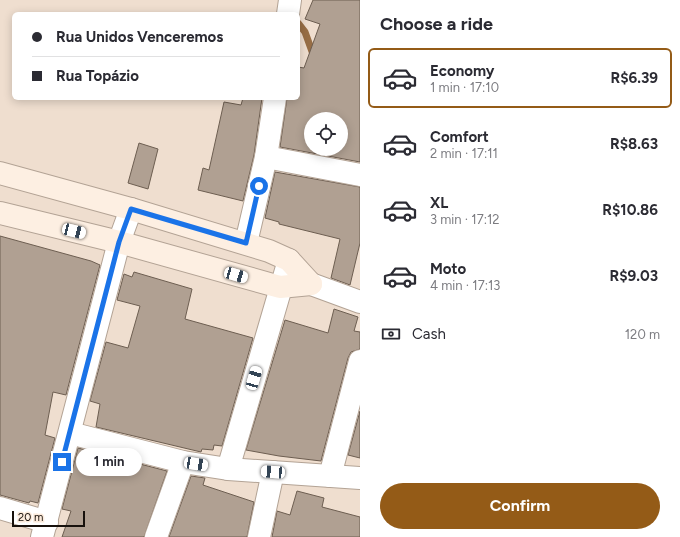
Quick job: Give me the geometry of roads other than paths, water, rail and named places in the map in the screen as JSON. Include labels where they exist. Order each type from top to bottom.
[{"type":"street","points":[[288,12],[290,0]]},
{"type":"street","points":[[246,243],[266,157],[275,100]]},
{"type":"street","points":[[266,157],[360,175]]},
{"type":"street","points":[[0,173],[131,209],[246,243],[289,260],[311,284]]},
{"type":"street","points":[[0,508],[45,529],[119,242],[131,209]]},
{"type":"street","points":[[0,212],[119,242],[280,287],[311,284],[360,302]]},
{"type":"street","points":[[228,469],[289,260]]},
{"type":"street","points":[[330,476],[360,361]]},
{"type":"street","points":[[70,433],[183,462],[228,469],[360,478]]},
{"type":"street","points":[[156,537],[183,462]]},
{"type":"street","points":[[259,537],[273,472]]},
{"type":"waterway","points":[[300,26],[305,32],[314,57]]}]
